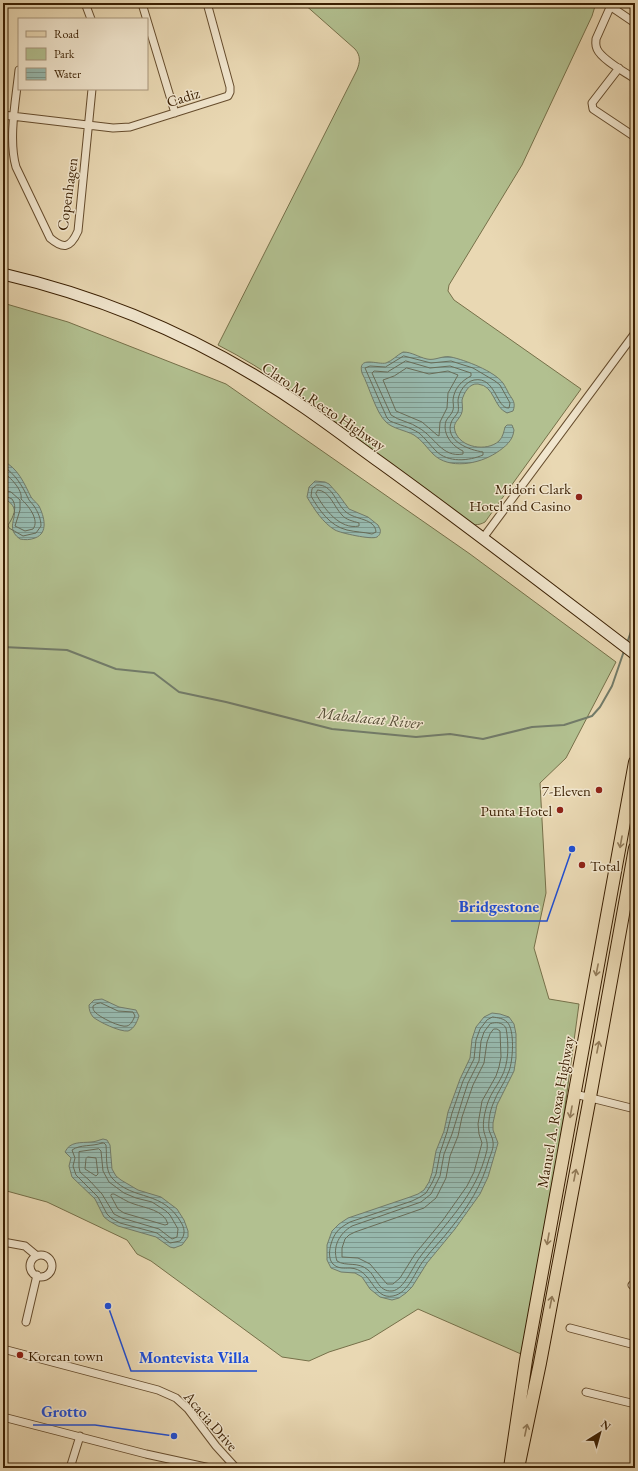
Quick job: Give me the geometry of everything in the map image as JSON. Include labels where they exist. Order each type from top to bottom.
[{"type":"main road","name":"Claro M. Recto Highway","points":[[3,274],[44,284],[102,303],[187,339],[223,357],[306,408],[483,538],[635,654]]},
{"type":"main road","name":"Manuel A. Roxas Highway","points":[[510,1468],[526,1360],[635,762]]},
{"type":"main road","name":"Manuel A. Roxas Highway","points":[[518,1468],[540,1363],[635,848]]},
{"type":"street","points":[[85,3],[90,18]]},
{"type":"street","name":"Cadiz","points":[[3,115],[89,126],[113,128],[130,127],[228,96],[230,87],[207,3]]},
{"type":"street","points":[[635,23],[611,5],[596,39],[595,45],[597,50],[635,79]]},
{"type":"street","points":[[144,7],[147,18]]},
{"type":"street","points":[[148,21],[175,113]]},
{"type":"street","points":[[619,68],[592,103],[593,108],[635,138]]},
{"type":"street","points":[[14,116],[18,79]]},
{"type":"street","name":"Copenhagen","points":[[14,116],[12,156],[16,167],[50,238],[58,245],[66,246],[74,240],[78,232],[92,90]]},
{"type":"street","points":[[483,538],[635,333]]},
{"type":"street","points":[[575,1094],[635,1109]]},
{"type":"street","points":[[3,1242],[25,1246],[37,1256]]},
{"type":"street","points":[[44,1255],[50,1259],[52,1266],[47,1274],[37,1276],[30,1267],[32,1261],[37,1256],[44,1255]]},
{"type":"street","points":[[26,1322],[37,1276]]},
{"type":"street","points":[[570,1328],[635,1345]]},
{"type":"street","name":"Acacia Drive","points":[[3,1349],[158,1390],[176,1398],[188,1409],[216,1446],[236,1468]]},
{"type":"street","points":[[586,1392],[635,1404]]},
{"type":"street","points":[[3,1417],[146,1454],[210,1468]]},
{"type":"street","points":[[70,1468],[80,1436]]},
{"type":"green space","points":[[303,3],[596,3],[592,16],[522,165],[449,285],[448,291],[454,300],[581,389],[485,522],[478,525],[466,522],[271,376],[218,345],[359,64],[359,57],[355,49]]},
{"type":"green space","points":[[3,303],[68,322],[226,384],[470,554],[616,662],[566,758],[540,783],[546,893],[534,948],[549,999],[579,1004],[558,1159],[521,1354],[418,1309],[370,1339],[329,1352],[309,1361],[282,1357],[151,1261],[137,1254],[127,1240],[47,1202],[3,1190]]},
{"type":"water","points":[[403,352],[430,359],[445,357],[457,358],[486,370],[499,379],[514,402],[513,411],[507,413],[502,410],[488,389],[484,386],[475,384],[467,389],[464,394],[462,400],[462,412],[455,423],[454,428],[458,437],[462,441],[468,445],[481,447],[494,444],[499,441],[505,427],[507,425],[512,425],[514,430],[508,443],[489,457],[464,464],[455,464],[440,459],[414,435],[386,422],[382,418],[376,406],[362,373],[361,367],[365,362],[386,363]]},
{"type":"water","points":[[3,461],[17,472],[31,497],[41,510],[44,519],[44,528],[39,536],[35,538],[28,540],[20,539],[15,534],[13,529],[15,513],[14,508],[3,498]]},
{"type":"water","points":[[315,481],[329,484],[349,509],[368,517],[378,525],[380,530],[379,535],[374,538],[356,536],[335,530],[327,524],[307,497],[309,487]]},
{"type":"water","points":[[102,999],[119,1007],[136,1010],[139,1016],[134,1027],[128,1031],[124,1031],[105,1024],[93,1017],[89,1005],[94,1000]]},
{"type":"water","points":[[492,1013],[509,1017],[514,1024],[516,1034],[516,1058],[514,1071],[497,1105],[493,1130],[498,1143],[488,1177],[480,1194],[455,1229],[427,1263],[412,1287],[399,1298],[392,1300],[380,1297],[370,1289],[362,1277],[355,1273],[341,1272],[331,1268],[327,1260],[327,1245],[332,1231],[348,1218],[410,1197],[424,1190],[432,1173],[436,1151],[444,1131],[448,1112],[460,1079],[470,1058],[472,1039],[476,1027],[484,1017]]},
{"type":"water","points":[[103,1139],[107,1140],[110,1145],[112,1169],[116,1176],[138,1190],[161,1197],[177,1209],[184,1220],[188,1231],[188,1237],[182,1245],[174,1248],[170,1247],[156,1237],[118,1226],[109,1221],[104,1217],[95,1199],[72,1177],[69,1166],[71,1158],[65,1152],[67,1148],[76,1143],[92,1142]]},
{"type":"waterway","name":"Mabalacat River","points":[[627,643],[635,620]]},
{"type":"waterway","name":"Mabalacat River","points":[[3,647],[67,650],[116,669],[154,673],[179,692],[226,702],[332,729],[416,737],[450,734],[483,739],[532,727],[564,725],[592,716],[600,707],[612,686],[624,651]]},
{"type":"place","name":"Midori Clark Hotel and Casino","points":[[579,497]]},
{"type":"place","name":"7-Eleven","points":[[599,790]]},
{"type":"place","name":"Punta Hotel","points":[[560,810]]},
{"type":"place","name":"Bridgestone","points":[[572,849]]},
{"type":"place","name":"Total","points":[[582,865]]},
{"type":"place","name":"Montevista Villa","points":[[108,1306]]},
{"type":"place","name":"Korean town","points":[[20,1355]]},
{"type":"place","name":"Grotto","points":[[174,1436]]}]
